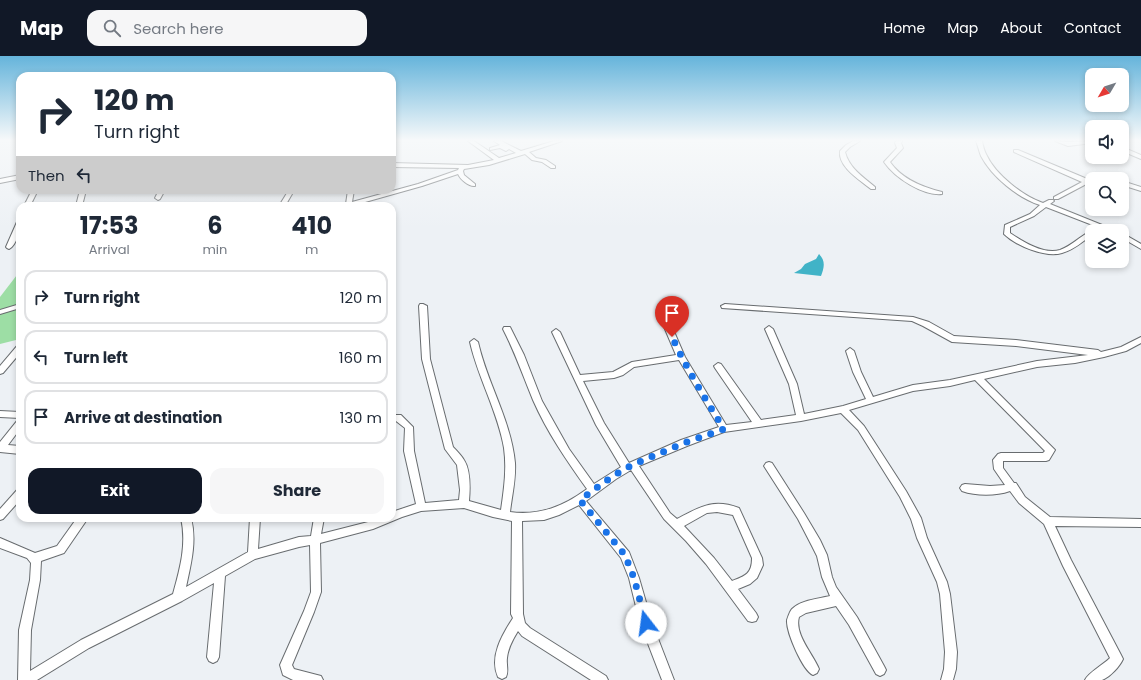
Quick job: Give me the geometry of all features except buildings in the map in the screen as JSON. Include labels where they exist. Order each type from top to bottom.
[{"type":"street","points":[[396,192],[420,185],[458,170]]},
{"type":"street","points":[[461,170],[461,176],[473,185]]},
{"type":"street","points":[[852,170],[873,188]]},
{"type":"street","points":[[895,170],[917,185],[940,193]]},
{"type":"street","points":[[997,170],[1025,196],[1049,202],[1098,224]]},
{"type":"street","points":[[1063,170],[1085,179]]},
{"type":"street","points":[[0,181],[16,178]]},
{"type":"street","points":[[1085,183],[1038,208],[1032,215],[1007,226],[1007,234],[1016,240],[1048,252],[1059,252],[1085,237]]},
{"type":"street","points":[[1129,185],[1141,189]]},
{"type":"street","points":[[158,198],[160,194]]},
{"type":"street","points":[[284,202],[289,194]]},
{"type":"street","points":[[360,202],[389,194]]},
{"type":"street","points":[[9,247],[16,231]]},
{"type":"street","points":[[1129,239],[1141,247]]},
{"type":"street","points":[[423,306],[426,359],[449,449],[460,460],[462,465],[465,490],[464,504]]},
{"type":"street","points":[[724,306],[913,319],[952,338],[1016,343],[1104,354]]},
{"type":"street","points":[[0,312],[16,307]]},
{"type":"street","points":[[666,322],[681,357],[724,429]]},
{"type":"street","points":[[507,329],[520,355],[538,401],[566,452],[594,491]]},
{"type":"street","points":[[769,329],[793,384],[801,418]]},
{"type":"street","points":[[556,332],[600,425],[667,516],[690,538],[730,587],[752,617]]},
{"type":"street","points":[[396,515],[421,507],[464,504],[480,510],[517,517],[544,516],[580,500],[630,466],[684,443],[724,429],[801,418],[843,409],[913,388],[977,377],[1037,364],[1075,360],[1104,354],[1123,349],[1141,340]]},
{"type":"street","points":[[474,342],[487,388],[502,423],[508,448],[510,476],[505,515]]},
{"type":"street","points":[[850,351],[857,372],[871,401]]},
{"type":"street","points":[[0,371],[16,353]]},
{"type":"street","points":[[578,378],[611,377],[627,370],[632,365],[681,357]]},
{"type":"street","points":[[718,366],[759,425]]},
{"type":"street","points":[[977,377],[1050,450],[1046,457],[1001,457],[998,460],[999,468],[1025,503],[1048,521],[1067,563],[1117,658],[1107,669],[1091,680]]},
{"type":"street","points":[[843,409],[861,428],[870,441],[916,518],[922,538],[942,582],[945,594],[951,652],[950,668],[947,680]]},
{"type":"street","points":[[0,414],[16,414]]},
{"type":"street","points":[[396,417],[398,417],[409,427],[409,451],[421,507]]},
{"type":"street","points":[[0,447],[16,428]]},
{"type":"street","points":[[0,447],[16,449]]},
{"type":"street","points":[[769,466],[801,516],[822,554],[827,577],[838,600],[853,621],[880,670]]},
{"type":"street","points":[[965,488],[990,491],[1005,490],[1013,486]]},
{"type":"street","points":[[0,516],[16,498]]},
{"type":"street","points":[[580,500],[617,544],[629,563],[646,623],[668,680]]},
{"type":"street","points":[[676,525],[706,509],[717,508],[736,510],[757,558],[758,566],[755,573],[748,580],[730,587]]},
{"type":"street","points":[[502,673],[500,656],[503,645],[518,620],[517,517]]},
{"type":"street","points":[[1048,521],[1141,523]]},
{"type":"street","points":[[34,558],[60,550],[80,522]]},
{"type":"street","points":[[178,597],[187,556],[189,531],[187,522]]},
{"type":"street","points":[[253,555],[255,522]]},
{"type":"street","points":[[317,522],[315,540],[316,592],[286,665],[287,671],[292,674],[317,680]]},
{"type":"street","points":[[0,543],[31,555],[37,566],[36,580],[24,630],[31,679],[85,644],[178,597],[253,555],[380,522]]},
{"type":"street","points":[[213,657],[220,574]]},
{"type":"street","points":[[813,669],[793,630],[793,617],[795,613],[801,609],[838,600]]},
{"type":"street","points":[[518,620],[526,632],[602,680]]},
{"type":"green space","points":[[16,276],[16,340],[0,344],[0,297]]},
{"type":"water","points":[[819,254],[823,259],[824,265],[821,276],[794,273],[801,269],[805,264],[816,259]]},
{"type":"route","points":[[646,623],[634,578],[625,555],[580,500],[613,476],[632,465],[684,443],[724,429],[681,357],[672,337]]}]
